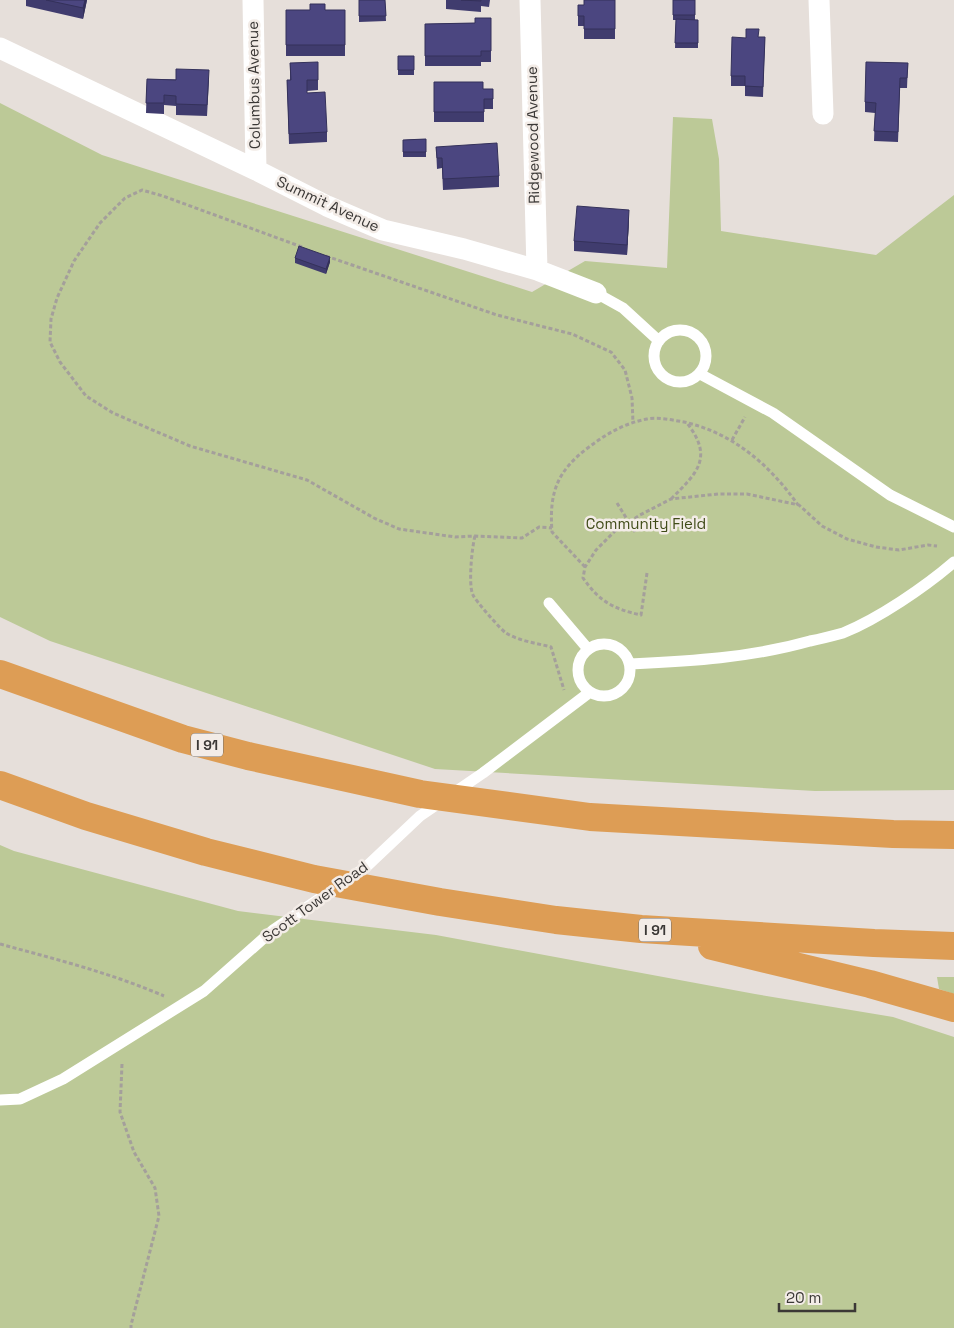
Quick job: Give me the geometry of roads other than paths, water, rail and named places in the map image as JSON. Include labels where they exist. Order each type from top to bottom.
[{"type":"highway","name":"I 91","points":[[0,674],[183,739],[248,756],[420,794],[590,817],[893,834],[954,835]]},
{"type":"highway","name":"I 91","points":[[0,785],[86,816],[178,844],[314,879],[359,888],[556,920],[640,929],[954,946]]},
{"type":"highway","points":[[893,834],[954,828]]},
{"type":"highway","points":[[640,929],[870,984],[954,1008]]},
{"type":"street","name":"Columbus Avenue","points":[[253,0],[256,170]]},
{"type":"street","name":"Ridgewood Avenue","points":[[530,0],[537,270]]},
{"type":"street","points":[[819,0],[823,114]]},
{"type":"street","name":"Summit Avenue","points":[[0,48],[256,170],[327,206],[383,230],[464,249],[537,270],[596,293]]},
{"type":"lane","name":"Summit Avenue","points":[[596,293],[623,308],[659,341]]},
{"type":"lane","points":[[676,330],[686,330],[695,334],[702,340],[706,348],[705,366],[700,374],[692,380],[680,383],[669,380],[660,373],[655,363],[654,352],[659,341],[667,334],[676,330]]},
{"type":"lane","points":[[700,374],[773,413],[890,495],[954,527]]},
{"type":"lane","points":[[630,664],[760,654],[842,633],[878,615],[937,577],[954,562]]},
{"type":"lane","points":[[549,603],[588,649]]},
{"type":"lane","points":[[608,643],[617,647],[625,654],[630,664],[630,675],[626,685],[618,692],[608,695],[590,692],[583,685],[579,676],[578,667],[581,657],[588,649],[597,644],[608,643]]},
{"type":"lane","name":"Scott Tower Road","points":[[0,1100],[20,1099],[63,1079],[204,991],[273,930],[366,867],[420,816],[483,773],[590,692]]},
{"type":"park label","name":"Community Field","points":[[646,524]]}]
